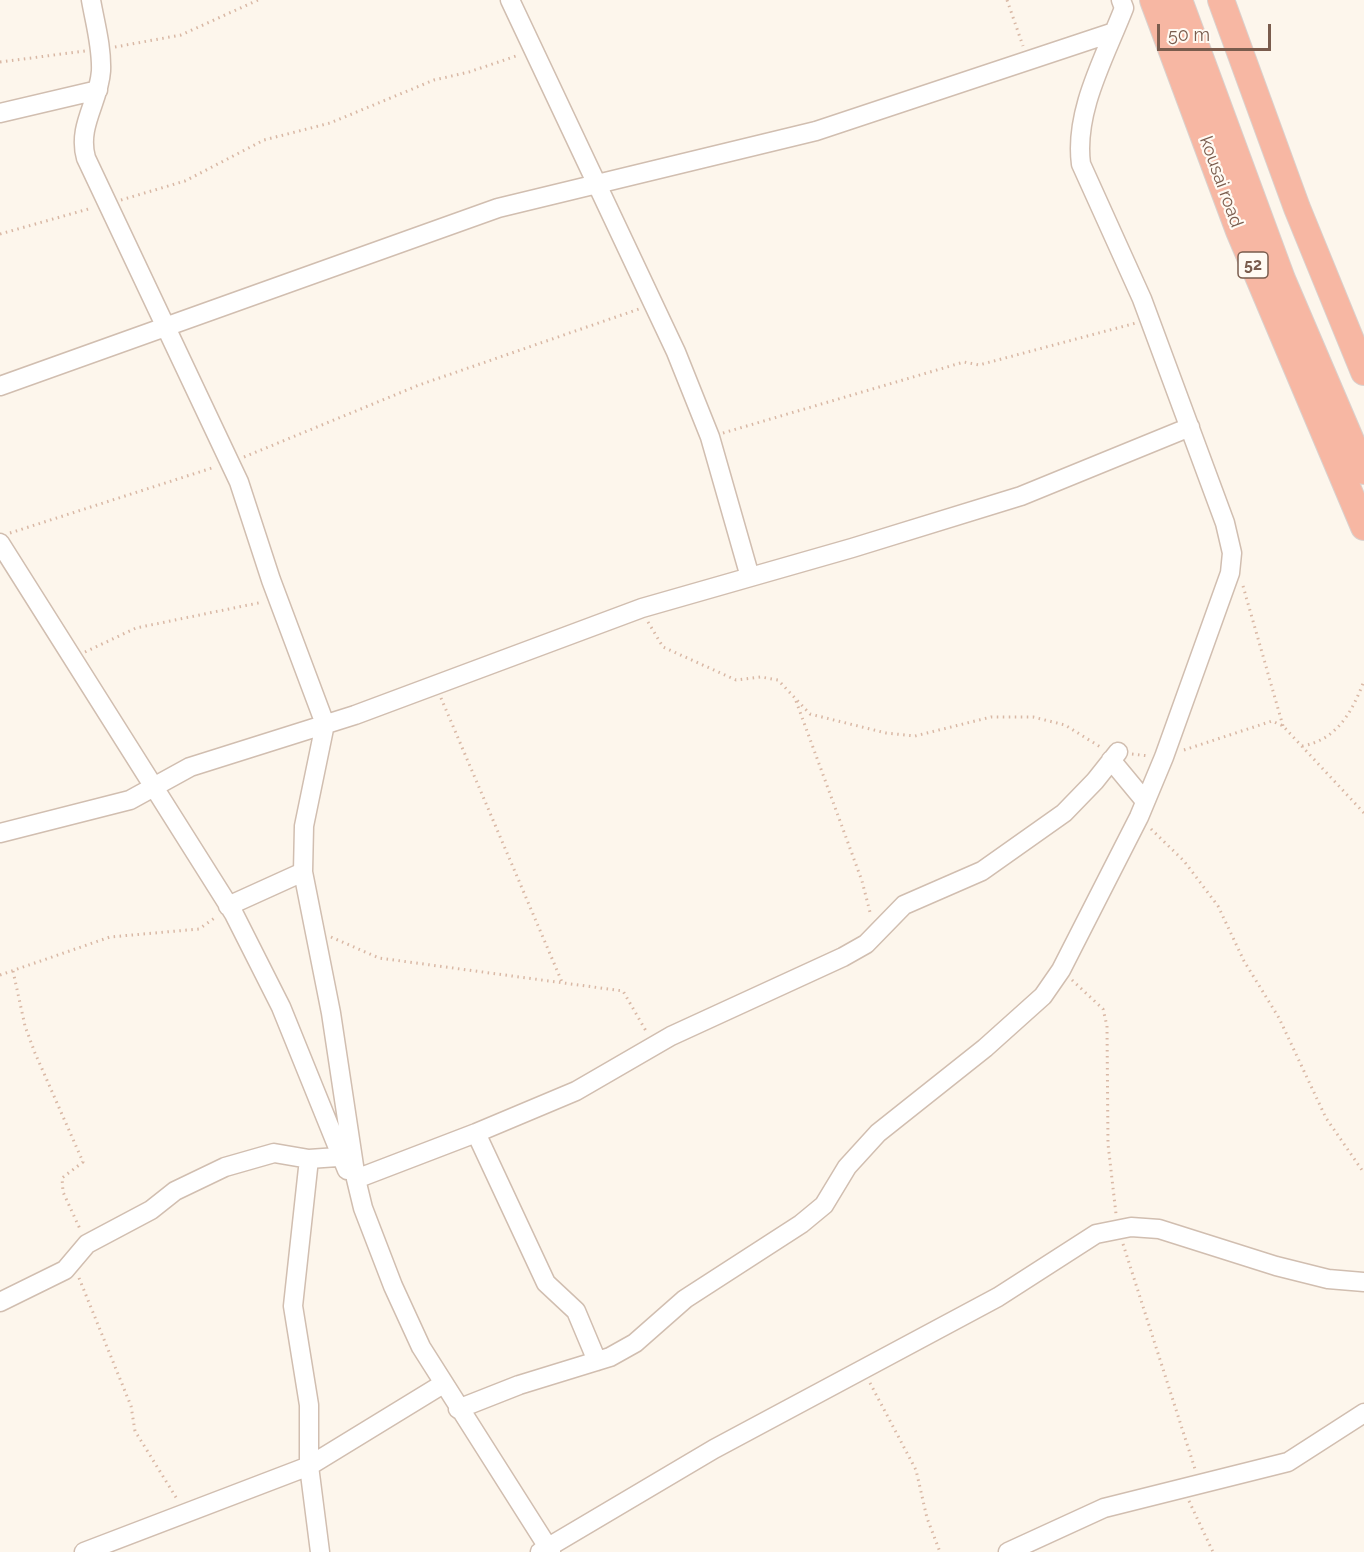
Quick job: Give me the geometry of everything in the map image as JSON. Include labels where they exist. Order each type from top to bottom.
[{"type":"highway","name":"kousai road","points":[[1153,0],[1239,231],[1364,526]]},
{"type":"highway","points":[[1166,0],[1271,283],[1364,504]]},
{"type":"highway","points":[[1179,0],[1282,279],[1364,471]]},
{"type":"highway","points":[[1221,0],[1297,208],[1364,372]]},
{"type":"street","points":[[91,0],[101,71],[98,90],[84,126],[82,143],[230,462],[325,724],[304,826],[303,872],[316,931],[347,1155],[363,1208],[393,1286],[421,1347],[546,1550],[714,1449],[998,1297],[1096,1234],[1131,1227],[1159,1229],[1276,1266],[1328,1279],[1364,1282]]},
{"type":"street","points":[[510,0],[532,51],[676,352],[710,437],[750,577]]},
{"type":"street","points":[[458,1409],[597,1361],[635,1343],[685,1299],[801,1224],[824,1204],[847,1167],[878,1132],[985,1048],[1043,996],[1060,970],[1142,809],[1164,757],[1230,573],[1232,553],[1225,523],[1150,319],[1081,164],[1078,142],[1083,114],[1124,8],[1121,0]]},
{"type":"street","points":[[0,386],[498,208],[726,155],[816,131],[1114,32]]},
{"type":"street","points":[[0,113],[98,90]]},
{"type":"street","points":[[0,833],[130,800],[190,766],[325,724],[642,608],[1021,496],[1191,427]]},
{"type":"street","points":[[0,543],[155,786],[228,906],[281,1007],[347,1155],[363,1208]]},
{"type":"street","points":[[356,1179],[476,1134],[576,1090],[655,1045],[843,957],[866,944],[875,932],[904,905],[982,871],[1064,813],[1115,756],[1142,809]]},
{"type":"street","points":[[228,906],[303,872]]},
{"type":"street","points":[[476,1134],[546,1283],[576,1311],[597,1361]]},
{"type":"street","points":[[0,1302],[65,1270],[87,1245],[151,1210],[175,1191],[225,1167],[274,1153],[309,1159],[347,1155]]},
{"type":"street","points":[[309,1159],[293,1306],[309,1405],[309,1466],[320,1552]]},
{"type":"street","points":[[84,1552],[309,1466],[443,1384]]},
{"type":"street","points":[[1008,1552],[1104,1508],[1182,1486],[1288,1462],[1364,1413]]},
{"type":"path","points":[[0,62],[99,50],[181,35],[258,0]]},
{"type":"path","points":[[1007,0],[1028,62]]},
{"type":"path","points":[[0,234],[185,181],[264,140],[330,123],[434,80],[470,72],[532,51]]},
{"type":"path","points":[[0,536],[230,462],[419,385],[652,305]]},
{"type":"path","points":[[710,437],[964,362],[979,365],[1150,319]]},
{"type":"path","points":[[1242,583],[1283,726]]},
{"type":"path","points":[[73,657],[136,628],[278,599]]},
{"type":"path","points":[[642,608],[654,637],[663,647],[736,680],[761,677],[778,680],[810,714],[886,733],[915,736],[991,717],[1033,717],[1065,725],[1115,756],[1164,757],[1256,724],[1272,721],[1283,726],[1364,813]]},
{"type":"path","points":[[1302,746],[1318,743],[1347,719],[1364,681]]},
{"type":"path","points":[[435,683],[563,983]]},
{"type":"path","points":[[795,700],[862,881],[875,932]]},
{"type":"path","points":[[1142,809],[1218,906],[1244,961],[1279,1018],[1326,1118],[1364,1173]]},
{"type":"path","points":[[0,975],[110,937],[199,929],[228,906]]},
{"type":"path","points":[[316,931],[379,958],[623,991],[655,1045]]},
{"type":"path","points":[[13,971],[25,1026],[34,1053],[83,1162],[62,1178],[63,1192],[87,1245]]},
{"type":"path","points":[[69,1265],[77,1274],[131,1406],[135,1431],[185,1512]]},
{"type":"path","points":[[863,1369],[916,1470],[927,1518],[940,1552]]},
{"type":"path","points":[[1182,1486],[1213,1552]]}]
